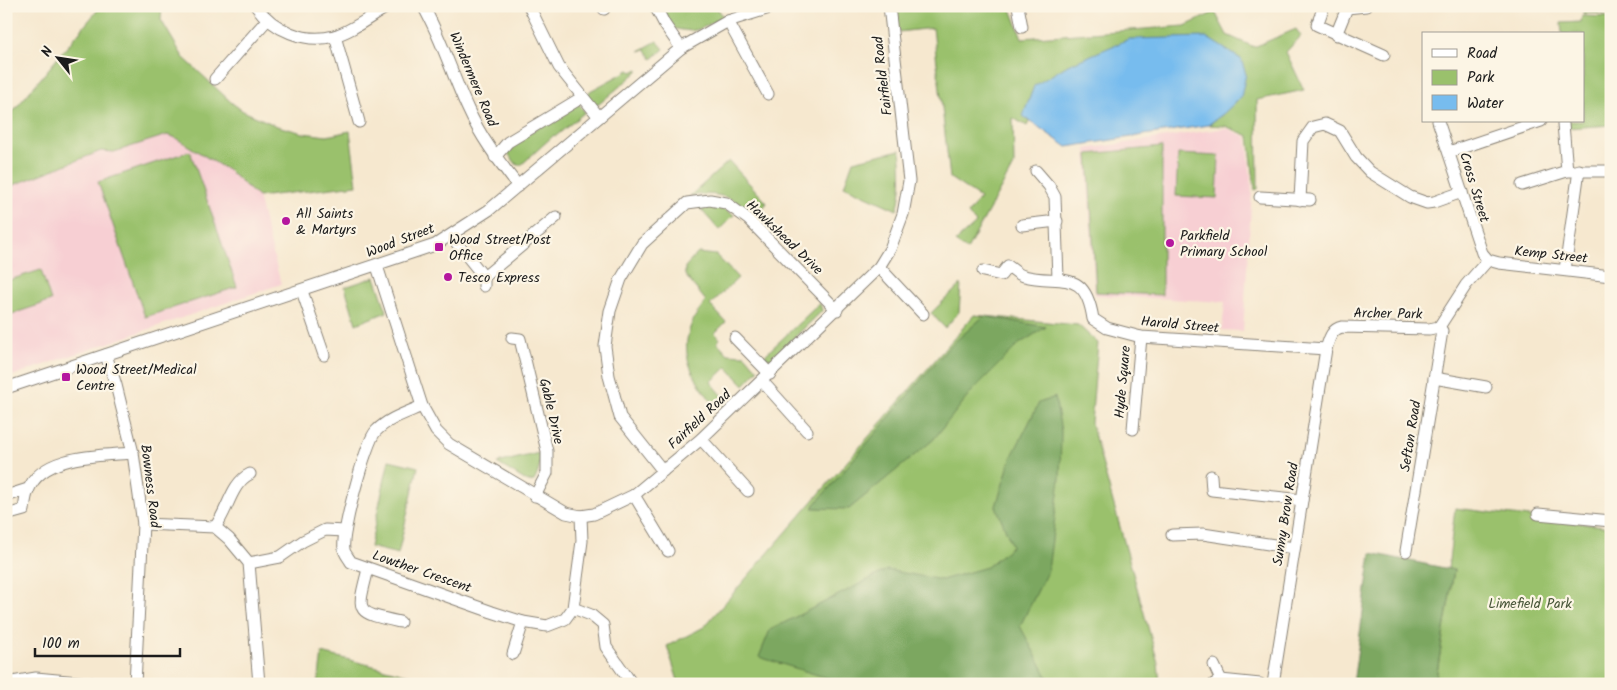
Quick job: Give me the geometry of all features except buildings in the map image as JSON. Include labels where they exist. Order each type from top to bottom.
[{"type":"street","points":[[256,6],[267,20],[298,36],[312,39],[335,36],[373,10],[389,6]]},
{"type":"street","name":"Windermere Road","points":[[423,6],[435,27],[467,108],[495,157],[518,186]]},
{"type":"street","points":[[529,6],[559,67],[599,117]]},
{"type":"street","points":[[655,6],[681,48]]},
{"type":"street","name":"Wood Street","points":[[6,388],[377,266],[435,245],[489,210],[681,48],[728,21],[776,6]]},
{"type":"street","name":"Fairfield Road","points":[[581,516],[594,514],[634,495],[701,439],[837,310],[879,267],[890,249],[903,214],[909,181],[889,6]]},
{"type":"street","points":[[1018,6],[1022,27]]},
{"type":"street","points":[[1324,6],[1317,26],[1384,55]]},
{"type":"street","points":[[1336,35],[1347,8],[1366,6]]},
{"type":"street","points":[[214,78],[267,20]]},
{"type":"street","points":[[728,21],[768,94]]},
{"type":"street","points":[[335,36],[359,122]]},
{"type":"street","points":[[495,157],[508,142],[582,98]]},
{"type":"street","name":"Cross Street","points":[[1438,122],[1479,246],[1488,260]]},
{"type":"street","points":[[1448,152],[1538,122]]},
{"type":"street","points":[[1260,197],[1305,200],[1303,141],[1314,127],[1325,124],[1340,131],[1356,157],[1370,172],[1410,197],[1427,203],[1462,192]]},
{"type":"street","points":[[1563,124],[1573,170],[1565,270]]},
{"type":"street","points":[[1522,186],[1573,170],[1611,171]]},
{"type":"street","points":[[983,271],[1001,275],[1008,266],[1023,276],[1058,278],[1056,197],[1036,171]]},
{"type":"street","name":"Hawkshead Drive","points":[[663,471],[620,417],[609,376],[605,346],[610,311],[621,278],[642,244],[687,203],[710,200],[726,203],[748,219],[837,310]]},
{"type":"street","points":[[451,236],[484,282],[556,217]]},
{"type":"street","points":[[1022,225],[1057,221]]},
{"type":"street","name":"Kemp Street","points":[[1488,260],[1499,263],[1611,276]]},
{"type":"street","name":"Archer Park","points":[[1326,349],[1331,335],[1339,328],[1429,329],[1439,327],[1466,285],[1488,260]]},
{"type":"street","points":[[377,266],[422,406],[436,431],[449,444],[535,496],[566,513],[581,516],[582,541],[573,608],[591,615],[603,625],[606,646],[632,684]]},
{"type":"street","points":[[879,267],[923,314]]},
{"type":"street","name":"Harold Street","points":[[1058,278],[1077,285],[1090,299],[1093,319],[1107,328],[1141,337],[1326,349]]},
{"type":"street","points":[[302,291],[324,355]]},
{"type":"street","name":"Sefton Road","points":[[1406,551],[1442,331],[1439,327]]},
{"type":"street","name":"Hyde Square","points":[[1133,429],[1141,337]]},
{"type":"street","name":"Gable Drive","points":[[512,338],[520,339],[547,451],[547,473],[535,496]]},
{"type":"street","points":[[735,338],[807,431]]},
{"type":"street","name":"Sunny Brow Road","points":[[1272,684],[1326,349]]},
{"type":"street","name":"Bowness Road","points":[[106,355],[116,385],[133,453],[143,524],[135,684]]},
{"type":"street","points":[[1434,378],[1486,387]]},
{"type":"street","name":"Lowther Crescent","points":[[422,406],[392,418],[374,432],[364,454],[345,531],[344,549],[351,562],[524,622],[547,626],[565,619],[573,608]]},
{"type":"street","points":[[701,439],[748,491]]},
{"type":"street","points":[[6,515],[24,510],[28,489],[41,474],[55,463],[133,453]]},
{"type":"street","points":[[215,527],[223,517],[240,479],[250,474]]},
{"type":"street","points":[[1211,476],[1212,490],[1302,500]]},
{"type":"street","points":[[6,496],[28,489]]},
{"type":"street","points":[[634,495],[668,551]]},
{"type":"street","points":[[1538,514],[1611,521]]},
{"type":"street","points":[[143,524],[215,527],[229,539],[249,564],[259,684]]},
{"type":"street","points":[[249,564],[280,557],[303,541],[325,530],[345,531]]},
{"type":"street","points":[[1170,534],[1203,534],[1294,548]]},
{"type":"street","points":[[368,568],[360,602],[362,610],[369,615],[400,622]]},
{"type":"street","points":[[513,654],[524,622]]},
{"type":"street","points":[[1214,665],[1218,682],[1260,684]]},
{"type":"street","points":[[6,683],[36,681],[99,684]]},
{"type":"shaded area","name":"Parkfield Primary School","points":[[1226,128],[1247,137],[1252,190],[1243,331],[1222,330],[1225,302],[1095,295],[1086,149]]},
{"type":"shaded area","points":[[167,135],[174,137],[229,171],[258,197],[281,284],[6,378],[6,187],[101,151],[114,152]]},
{"type":"green space","points":[[101,6],[162,6],[161,20],[183,57],[243,111],[277,126],[303,133],[327,136],[350,131],[357,185],[258,197],[229,171],[174,137],[167,135],[114,152],[101,151],[6,188],[6,120]]},
{"type":"green space","points":[[662,6],[711,6],[719,10],[723,17],[699,29],[681,30],[672,28]]},
{"type":"green space","points":[[894,6],[1010,6],[1022,38],[1185,26],[1215,12],[1227,35],[1254,47],[1296,29],[1301,36],[1286,52],[1304,90],[1257,100],[1258,189],[1255,190],[1249,136],[1225,126],[1208,125],[1223,114],[1023,115],[1029,122],[1027,126],[1013,118],[1014,164],[967,250],[955,242],[976,223],[968,214],[980,198],[950,178],[933,28],[898,32]]},
{"type":"green space","points":[[1583,6],[1611,6],[1611,14],[1583,13]]},
{"type":"green space","points":[[1582,16],[1611,17],[1611,125],[1568,128],[1568,122],[1584,122],[1584,32],[1562,32],[1561,23],[1581,22]]},
{"type":"green space","points":[[657,41],[664,49],[652,59],[646,50],[639,51]]},
{"type":"green space","points":[[638,69],[599,104],[595,105],[587,96],[590,91],[629,70],[632,72]]},
{"type":"green space","points":[[578,103],[585,112],[556,136],[554,135],[521,165],[517,165],[506,151],[510,144]]},
{"type":"green space","points":[[1162,147],[1162,295],[1096,292],[1088,154]]},
{"type":"green space","points":[[900,150],[902,180],[897,210],[844,186],[853,161]]},
{"type":"green space","points":[[190,151],[237,287],[145,317],[98,182]]},
{"type":"green space","points":[[1178,154],[1219,156],[1217,198],[1176,196]]},
{"type":"green space","points":[[729,161],[767,203],[755,217],[748,210],[726,197],[709,194],[690,196]]},
{"type":"green space","points":[[698,206],[720,207],[734,215],[719,230]]},
{"type":"green space","points":[[698,253],[716,255],[738,278],[710,305],[726,322],[715,333],[720,339],[717,342],[728,354],[745,355],[758,370],[744,385],[727,367],[711,382],[727,401],[718,409],[698,382],[688,357],[689,330],[695,316],[706,301],[685,275],[685,267]]},
{"type":"green space","points":[[41,270],[51,301],[6,316],[6,281]]},
{"type":"green space","points":[[375,277],[387,312],[356,324],[345,287]]},
{"type":"green space","points":[[961,284],[959,312],[945,328],[931,313]]},
{"type":"green space","points":[[820,303],[822,311],[772,359],[763,357]]},
{"type":"green space","points":[[974,315],[1078,325],[1098,343],[1091,423],[1158,663],[1160,684],[679,684],[667,646],[704,627]]},
{"type":"green space","points":[[984,316],[1046,327],[1019,344],[973,390],[933,440],[849,509],[812,508],[949,347]]},
{"type":"green space","points":[[1055,397],[1061,431],[1060,479],[1048,570],[1020,626],[1048,678],[1049,684],[847,684],[759,657],[770,630],[887,570],[942,580],[987,567],[1012,546],[996,506],[1011,458],[1039,403]]},
{"type":"green space","points":[[539,453],[539,468],[534,481],[528,482],[497,463]]},
{"type":"green space","points":[[389,460],[418,467],[398,554],[370,547]]},
{"type":"green space","name":"Limefield Park","points":[[1455,508],[1611,527],[1611,684],[1435,684],[1454,570],[1448,569]]},
{"type":"green space","points":[[1371,553],[1454,570],[1435,684],[1353,684]]},
{"type":"green space","points":[[322,653],[444,684],[318,684]]},
{"type":"water","points":[[1206,37],[1241,59],[1246,74],[1241,97],[1208,125],[1067,147],[1023,116],[1034,86],[1068,65],[1129,39]]},
{"type":"place","name":"All Saints & Martyrs","points":[[286,221]]},
{"type":"place","name":"Parkfield Primary School","points":[[1170,243]]},
{"type":"place","name":"Wood Street/Post Office","points":[[439,247]]},
{"type":"place","name":"Tesco Express","points":[[448,277]]},
{"type":"place","name":"Wood Street/Medical Centre","points":[[66,377]]}]
